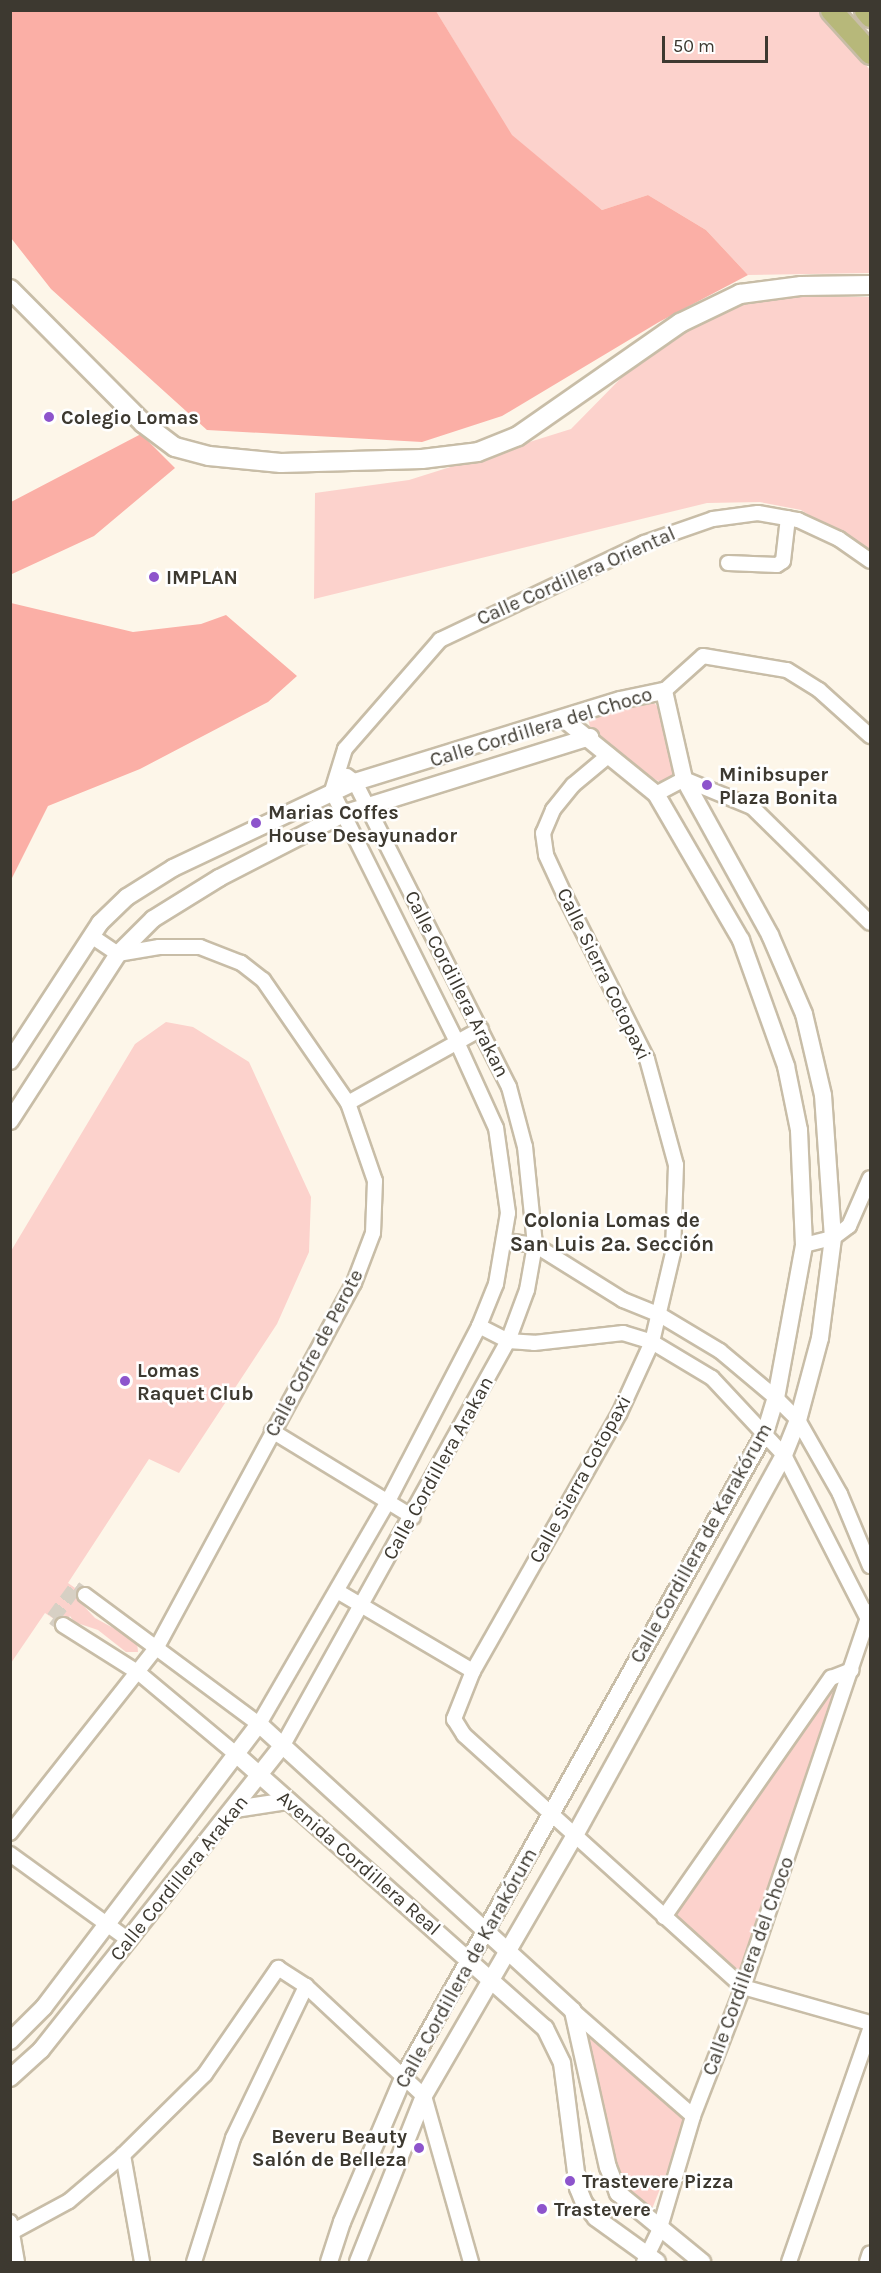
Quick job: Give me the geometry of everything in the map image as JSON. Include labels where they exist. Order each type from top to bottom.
[{"type":"highway","points":[[831,10],[870,53]]},
{"type":"highway","points":[[865,10],[870,16]]},
{"type":"main road","points":[[10,289],[143,423],[175,447],[209,456],[281,463],[422,459],[478,452],[518,436],[680,323],[740,294],[801,286],[870,285]]},
{"type":"street","name":"Calle Cordillera Oriental","points":[[332,791],[341,771],[345,749],[426,655],[455,630],[644,543],[713,519],[758,513],[788,518],[839,539],[870,561]]},
{"type":"street","points":[[728,563],[777,565],[783,561],[788,518]]},
{"type":"street","name":"Calle Cordillera del Choco","points":[[10,1061],[91,936],[127,897],[173,868],[355,782],[565,720],[620,700],[664,691],[703,656],[787,670],[819,690],[870,736]]},
{"type":"street","name":"Calle Cordillera de Karakórum","points":[[358,2262],[424,2096],[491,1978],[510,1951],[784,1455],[798,1420],[820,1338],[833,1238],[824,1095],[804,1014],[770,935],[684,779],[664,691]]},
{"type":"street","name":"Calle Cordillera de Karakórum","points":[[329,2262],[342,2222],[404,2076],[468,1958],[551,1816],[765,1433],[776,1398],[804,1245],[799,1130],[786,1066],[741,940],[656,794],[590,738],[565,720]]},
{"type":"street","name":"Calle Cordillera del Choco","points":[[10,1121],[118,954],[153,919],[219,878],[343,814],[590,738]]},
{"type":"street","name":"Calle Sierra Cotopaxi","points":[[609,755],[573,785],[553,810],[543,833],[546,855],[564,894],[648,1059],[676,1165],[673,1253],[652,1341],[619,1414],[473,1671],[454,1719],[464,1735],[551,1816],[743,1987],[870,2023]]},
{"type":"street","points":[[341,771],[355,782]]},
{"type":"street","points":[[656,794],[684,779],[752,807],[870,923]]},
{"type":"street","name":"Calle Cordillera Arakan","points":[[10,2078],[41,2050],[261,1777],[284,1745],[508,1341],[527,1290],[535,1245],[525,1146],[509,1087],[355,782]]},
{"type":"street","name":"Calle Cordillera Arakan","points":[[10,2040],[44,2007],[237,1755],[258,1724],[387,1503],[479,1326],[496,1284],[506,1241],[508,1213],[496,1128],[458,1042],[332,791]]},
{"type":"street","points":[[91,936],[118,954]]},
{"type":"street","name":"Calle Cofre de Perote","points":[[10,1833],[158,1647],[272,1431],[354,1283],[373,1233],[375,1181],[348,1103],[281,1002],[241,963],[200,947],[159,948],[118,954]]},
{"type":"street","points":[[348,1103],[481,1029]]},
{"type":"street","points":[[804,1245],[833,1238],[849,1226],[870,1178]]},
{"type":"street","points":[[506,1241],[535,1245],[623,1300],[660,1315],[720,1351],[776,1398],[798,1420],[840,1494],[870,1566]]},
{"type":"street","points":[[479,1326],[508,1341],[566,1341],[623,1333],[652,1341],[712,1378],[784,1455],[870,1619]]},
{"type":"street","points":[[272,1431],[412,1517]]},
{"type":"street","points":[[337,1591],[473,1671]]},
{"type":"street","name":"Avenida Cordillera Real","points":[[85,1595],[158,1647],[284,1745],[573,2011],[693,2116]]},
{"type":"street","name":"Calle Cordillera del Choco","points":[[649,2260],[693,2116],[743,1987],[870,1619]]},
{"type":"street","name":"Avenida Cordillera Real","points":[[63,1625],[139,1673],[237,1755],[491,1978],[552,2040],[562,2062],[578,2188],[584,2203],[596,2218],[649,2260]]},
{"type":"street","points":[[664,1917],[831,1678],[852,1670]]},
{"type":"street","points":[[235,1809],[288,1801]]},
{"type":"street","points":[[10,1854],[129,1940]]},
{"type":"street","points":[[17,2262],[12,2229],[69,2201],[123,2155],[205,2074],[278,1968],[306,1986],[424,2096],[471,2262]]},
{"type":"street","points":[[194,2262],[233,2138],[306,1986]]},
{"type":"street","points":[[573,2011],[612,2179],[623,2198],[659,2230],[702,2262]]},
{"type":"street","points":[[789,2262],[870,2030]]},
{"type":"street","points":[[123,2155],[142,2262]]},
{"type":"street","points":[[867,2262],[870,2253]]},
{"type":"shaded area","points":[[10,11],[436,11],[512,135],[602,210],[648,195],[706,230],[748,275],[659,322],[502,416],[422,442],[207,430],[51,289],[11,238]]},
{"type":"shaded area","points":[[436,11],[822,11],[870,70],[870,273],[748,275],[706,230],[648,195],[602,210],[511,135]]},
{"type":"shaded area","points":[[795,297],[870,297],[870,554],[801,510],[760,502],[707,503],[314,599],[315,493],[409,480],[571,429],[626,373],[684,332],[748,302]]},
{"type":"shaded area","points":[[141,434],[175,468],[94,536],[12,574],[11,603],[11,502]]},
{"type":"shaded area","points":[[11,603],[133,632],[201,624],[226,615],[297,676],[268,702],[140,769],[48,806],[11,880]]},
{"type":"shaded area","points":[[649,697],[668,719],[679,768],[670,780],[662,783],[625,763],[592,736],[587,714]]},
{"type":"shaded area","name":"Lomas Raquet Club","points":[[166,1022],[193,1027],[249,1062],[311,1197],[309,1252],[277,1324],[179,1473],[149,1459],[68,1583],[85,1595],[80,1602],[95,1618],[137,1641],[138,1652],[126,1652],[98,1630],[74,1622],[70,1616],[63,1625],[45,1613],[11,1663],[11,1251],[135,1044]]},
{"type":"shaded area","points":[[838,1682],[740,1977],[674,1918]]},
{"type":"shaded area","points":[[578,2020],[689,2116],[650,2214],[621,2184]]},
{"type":"tunnel","points":[[63,1625],[53,1618],[75,1588],[85,1595]]},
{"type":"place","name":"Colegio Lomas","points":[[49,417]]},
{"type":"place","name":"IMPLAN","points":[[154,577]]},
{"type":"place","name":"Minibsuper Plaza Bonita","points":[[707,785]]},
{"type":"place","name":"Marias Coffes House Desayunador","points":[[256,823]]},
{"type":"place","name":"Lomas Raquet Club","points":[[125,1381]]},
{"type":"place","name":"Beveru Beauty Salón de Belleza","points":[[419,2148]]},
{"type":"place","name":"Trastevere Pizza","points":[[570,2181]]},
{"type":"place","name":"Trastevere","points":[[542,2209]]},
{"type":"district","name":"Colonia Lomas de San Luis 2a. Sección","points":[[612,1232]]}]
